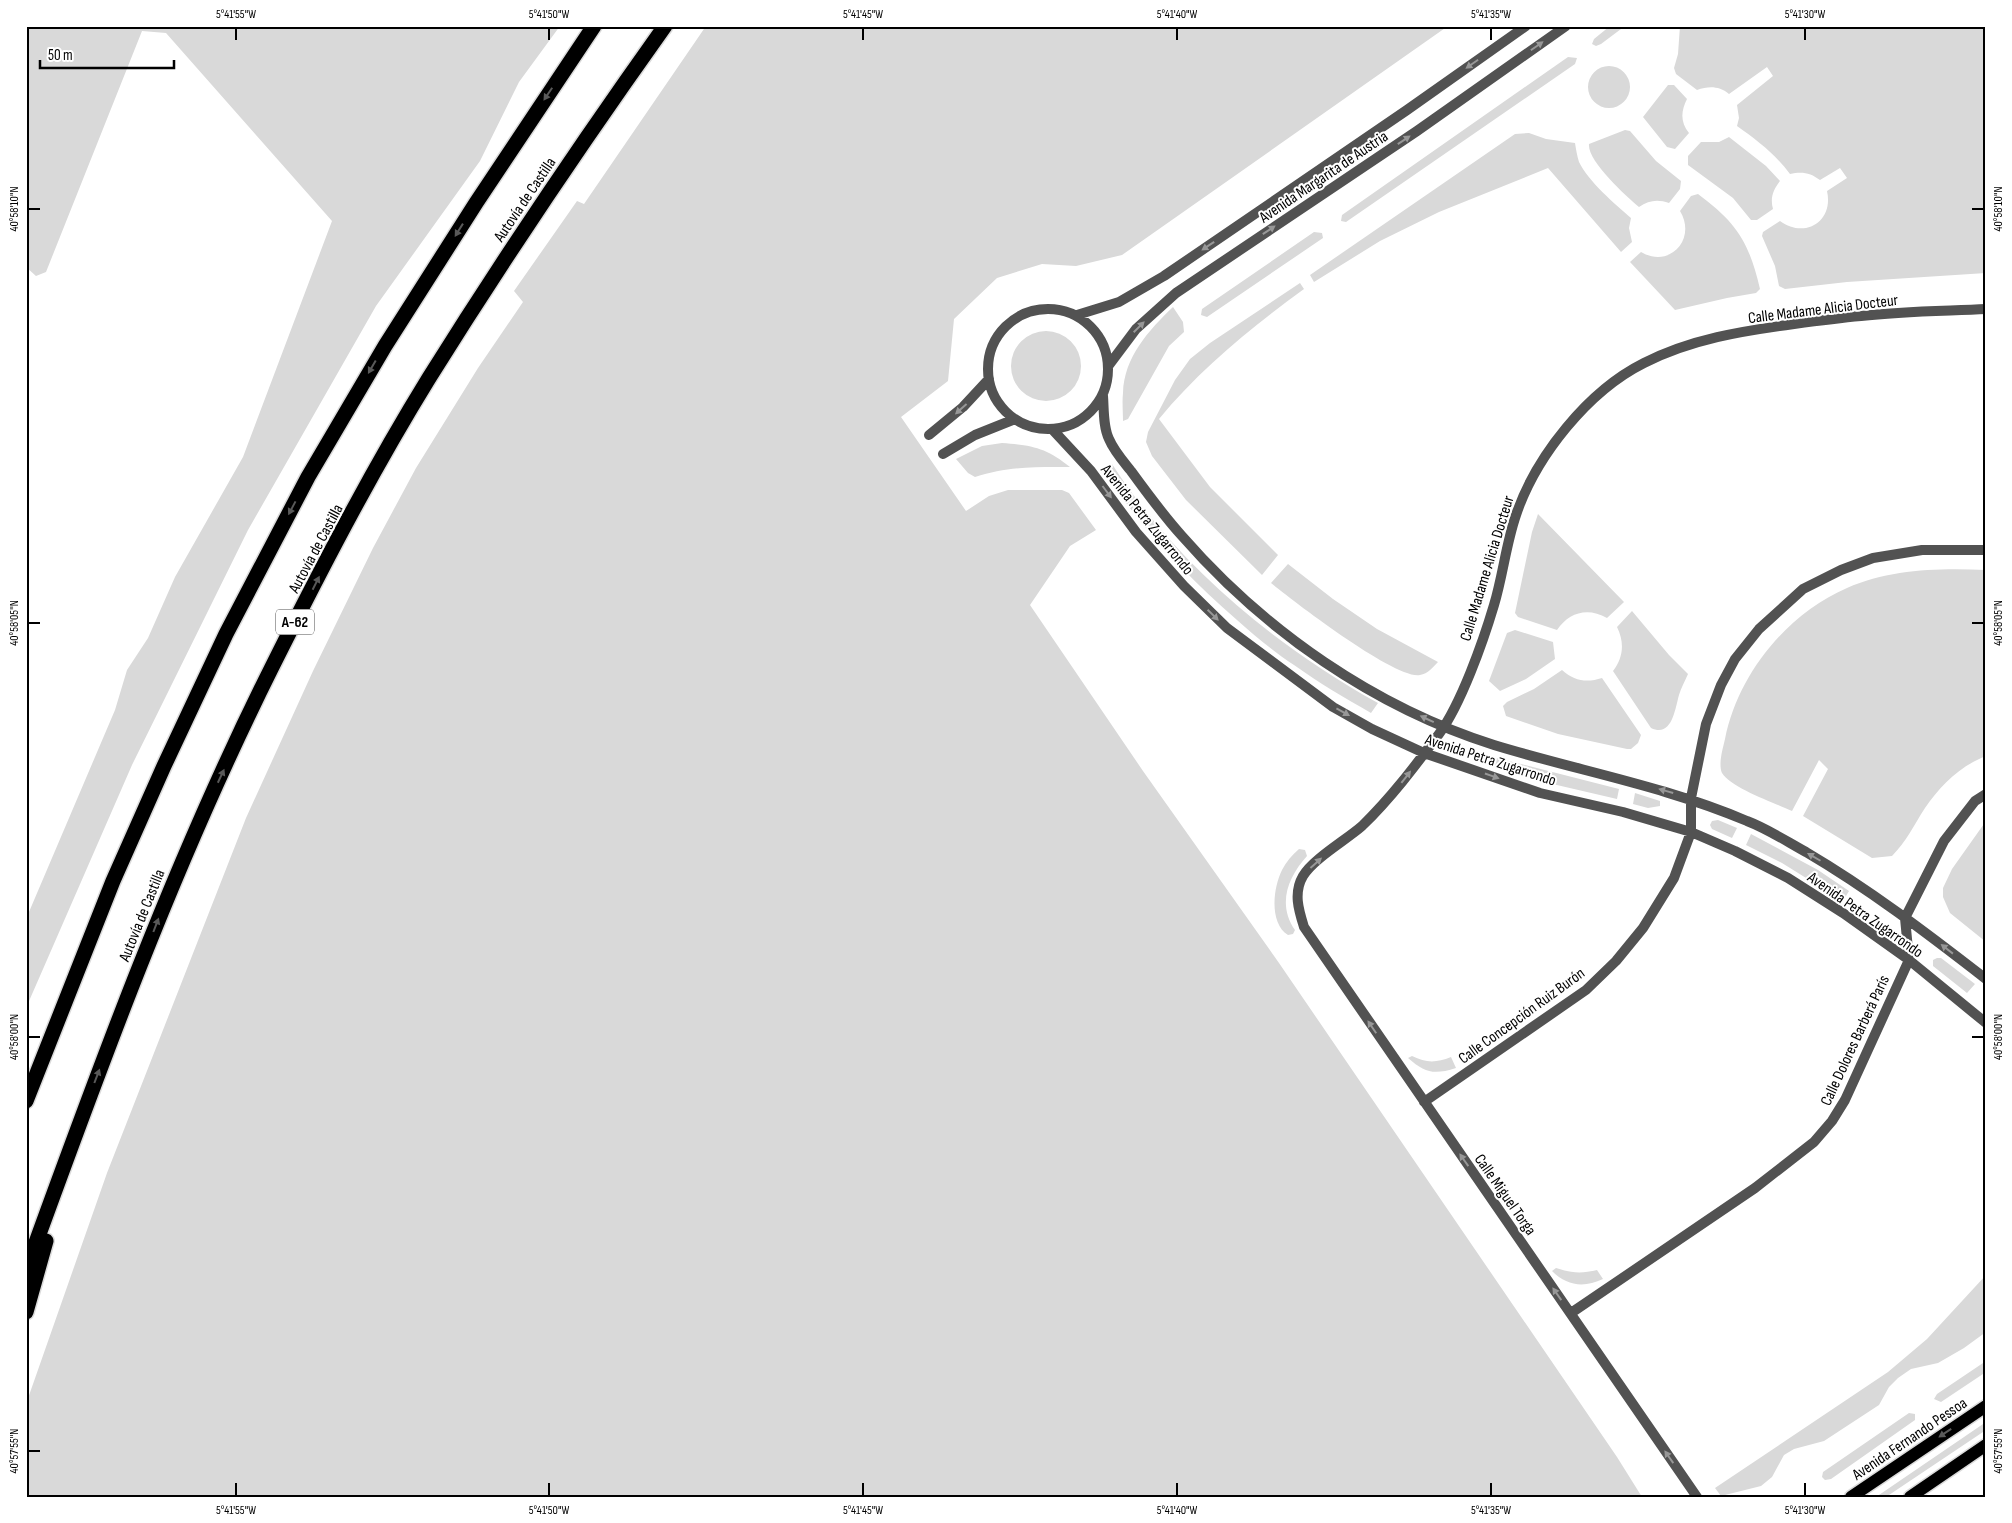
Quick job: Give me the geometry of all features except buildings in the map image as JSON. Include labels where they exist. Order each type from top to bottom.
[{"type":"highway","points":[[28,1096],[113,881],[164,766],[226,634],[308,477],[385,346],[476,203],[594,26]]},
{"type":"highway","name":"Autovía de Castilla","points":[[26,1270],[84,1110],[168,893],[270,670],[355,508],[428,381],[520,236],[665,26]]},
{"type":"highway","points":[[26,1312],[84,1110]]},
{"type":"main road","name":"Avenida Fernando Pessoa","points":[[1851,1497],[1986,1406]]},
{"type":"main road","points":[[1910,1497],[1986,1445]]},
{"type":"street","name":"Avenida Margarita de Austria","points":[[1077,315],[1119,302],[1164,276],[1526,26]]},
{"type":"street","name":"Avenida Margarita de Austria","points":[[1109,365],[1136,329],[1176,293],[1416,131],[1566,26]]},
{"type":"street","points":[[1056,308],[1077,315],[1094,328],[1104,345],[1109,365],[1109,376],[1103,396],[1082,419],[1052,429],[1033,427],[1015,419],[1003,408],[994,394],[989,379],[989,357],[998,336],[1013,320],[1033,310],[1056,308]]},
{"type":"street","name":"Calle Madame Alicia Docteur","points":[[1297,906],[1303,876],[1361,826],[1392,795],[1444,727],[1466,682],[1494,605],[1510,532],[1520,502],[1546,451],[1577,414],[1616,380],[1641,364],[1665,353],[1687,344],[1719,336],[1862,315],[1986,309]]},
{"type":"street","points":[[929,435],[963,407],[989,379]]},
{"type":"street","name":"Avenida Petra Zugarrondo","points":[[1103,396],[1108,437],[1161,513],[1198,554],[1247,602],[1304,647],[1350,679],[1387,701],[1444,727],[1558,764],[1691,798],[1773,833],[1840,872],[1906,918],[1986,979]]},
{"type":"street","points":[[943,454],[975,435],[1015,419]]},
{"type":"street","name":"Avenida Petra Zugarrondo","points":[[1052,429],[1091,471],[1136,532],[1172,573],[1227,628],[1333,707],[1372,729],[1424,754],[1540,792],[1623,812],[1691,832],[1736,851],[1788,878],[1843,913],[1909,960],[1986,1023]]},
{"type":"street","name":"Calle Concepción Ruiz Burón","points":[[1424,1102],[1586,990],[1616,961],[1643,928],[1674,878],[1691,832],[1691,798],[1706,724],[1721,685],[1735,659],[1758,628],[1803,589],[1841,570],[1873,558],[1922,550],[1986,550]]},
{"type":"street","points":[[1906,918],[1944,840],[1975,802],[1986,794]]},
{"type":"street","name":"Calle Miguel Torga","points":[[1297,906],[1304,927],[1697,1497]]},
{"type":"street","name":"Calle Dolores Barberá París","points":[[1571,1313],[1755,1188],[1814,1142],[1832,1121],[1845,1100],[1909,960],[1906,918]]},
{"type":"shaded area","points":[[26,26],[560,26],[519,82],[480,161],[376,306],[248,530],[132,765],[26,1008],[26,919],[115,710],[127,670],[148,638],[175,577],[243,457],[332,221],[166,33],[142,31],[46,272],[36,276],[26,267]]},
{"type":"shaded area","points":[[706,26],[1448,26],[1122,255],[1076,266],[1042,264],[997,278],[954,319],[948,381],[901,417],[966,511],[989,496],[1008,490],[1062,490],[1069,493],[1096,530],[1070,546],[1030,605],[1143,771],[1279,963],[1617,1457],[1642,1497],[26,1497],[26,1404],[107,1173],[246,818],[313,671],[373,548],[416,468],[478,368],[523,302],[514,291],[577,201],[584,204]]},
{"type":"shaded area","points":[[1610,26],[1625,26],[1601,44],[1596,46],[1592,44],[1594,39]]},
{"type":"shaded area","points":[[1680,26],[1986,26],[1986,273],[1847,282],[1785,289],[1779,286],[1775,266],[1762,236],[1763,232],[1780,221],[1798,228],[1807,228],[1815,224],[1822,219],[1826,211],[1828,202],[1827,191],[1847,178],[1840,168],[1820,180],[1806,173],[1790,174],[1765,148],[1737,126],[1739,118],[1737,105],[1773,76],[1767,67],[1729,94],[1721,89],[1714,88],[1697,90],[1676,74],[1674,68],[1678,54]]},
{"type":"shaded area","points":[[1568,57],[1577,58],[1575,64],[1346,222],[1341,221],[1342,215]]},
{"type":"shaded area","points":[[1609,66],[1624,72],[1630,87],[1624,102],[1609,108],[1594,102],[1588,87],[1594,72]]},
{"type":"shaded area","points":[[1668,85],[1674,85],[1687,99],[1682,116],[1684,125],[1689,133],[1675,149],[1667,147],[1643,117]]},
{"type":"shaded area","points":[[1625,130],[1630,131],[1656,161],[1681,181],[1680,189],[1669,203],[1654,201],[1639,207],[1608,178],[1594,159],[1589,144]]},
{"type":"shaded area","points":[[1529,133],[1546,139],[1575,143],[1579,162],[1583,169],[1602,192],[1631,218],[1629,228],[1632,242],[1621,252],[1548,168],[1439,212],[1380,241],[1314,282],[1310,275],[1515,134]]},
{"type":"shaded area","points":[[1729,137],[1766,166],[1780,181],[1773,194],[1773,209],[1757,220],[1751,220],[1733,198],[1688,165],[1688,156],[1701,142],[1719,142]]},
{"type":"shaded area","points":[[1698,194],[1723,214],[1740,235],[1751,258],[1760,289],[1756,293],[1675,310],[1630,262],[1641,252],[1662,257],[1671,254],[1678,248],[1683,241],[1685,232],[1684,221],[1680,211],[1691,196]]},
{"type":"shaded area","points":[[1314,232],[1322,233],[1323,238],[1207,317],[1201,315],[1202,309]]},
{"type":"shaded area","points":[[1300,283],[1304,289],[1227,349],[1159,419],[1210,487],[1278,555],[1262,575],[1186,500],[1152,456],[1146,442],[1148,432],[1175,380],[1190,359],[1210,343]]},
{"type":"shaded area","points":[[1173,307],[1183,322],[1184,332],[1169,346],[1128,419],[1123,421],[1124,380],[1133,356],[1155,325]]},
{"type":"shaded area","points":[[1039,331],[1053,331],[1066,337],[1075,346],[1081,359],[1079,379],[1071,391],[1053,401],[1039,401],[1026,395],[1017,386],[1011,373],[1011,359],[1017,346],[1026,337]]},
{"type":"shaded area","points":[[1002,443],[1039,449],[1070,467],[1011,469],[975,477],[968,473],[956,459],[982,446]]},
{"type":"shaded area","points":[[1112,464],[1166,536],[1197,569],[1265,629],[1339,680],[1378,703],[1371,713],[1322,684],[1279,655],[1200,586],[1165,550],[1118,492],[1103,471]]},
{"type":"shaded area","points":[[1538,514],[1624,602],[1607,618],[1593,613],[1579,613],[1567,619],[1557,630],[1518,617],[1515,613],[1532,532]]},
{"type":"shaded area","points":[[1288,564],[1333,599],[1377,629],[1438,662],[1423,674],[1408,673],[1368,653],[1345,638],[1271,583]]},
{"type":"shaded area","points":[[1950,569],[1986,570],[1986,756],[1968,765],[1951,777],[1925,808],[1906,839],[1892,856],[1872,858],[1803,816],[1828,769],[1819,760],[1792,811],[1744,790],[1727,779],[1722,773],[1723,747],[1741,692],[1753,670],[1768,649],[1804,613],[1825,599],[1847,588],[1880,577],[1915,571]]},
{"type":"shaded area","points":[[1632,611],[1669,655],[1688,674],[1680,692],[1674,714],[1668,726],[1664,729],[1651,728],[1613,671],[1619,661],[1622,650],[1620,633],[1617,627]]},
{"type":"shaded area","points":[[1515,630],[1553,642],[1555,659],[1526,679],[1500,691],[1489,681],[1507,633]]},
{"type":"shaded area","points":[[1562,670],[1571,677],[1581,680],[1602,678],[1641,735],[1638,743],[1631,749],[1627,749],[1558,734],[1506,716],[1503,706],[1507,702],[1534,689]]},
{"type":"shaded area","points":[[1497,758],[1619,789],[1617,799],[1544,782],[1494,767]]},
{"type":"shaded area","points":[[1635,793],[1660,801],[1660,806],[1648,808],[1633,804]]},
{"type":"shaded area","points":[[1718,820],[1737,828],[1732,838],[1712,829],[1710,825],[1712,821]]},
{"type":"shaded area","points":[[1986,821],[1986,942],[1950,913],[1943,897],[1943,888],[1952,869]]},
{"type":"shaded area","points":[[1751,834],[1818,870],[1849,891],[1843,901],[1782,863],[1746,845]]},
{"type":"shaded area","points":[[1299,849],[1305,850],[1307,856],[1300,864],[1287,891],[1287,910],[1295,930],[1293,934],[1288,935],[1282,930],[1275,914],[1276,886],[1285,864]]},
{"type":"shaded area","points":[[1941,958],[1975,984],[1967,993],[1933,966],[1933,960]]},
{"type":"shaded area","points":[[1412,1056],[1431,1061],[1451,1057],[1456,1068],[1442,1072],[1425,1070],[1408,1058]]},
{"type":"shaded area","points":[[1556,1268],[1576,1272],[1597,1270],[1603,1279],[1589,1284],[1576,1284],[1564,1280],[1552,1271]]},
{"type":"shaded area","points":[[1986,1275],[1986,1332],[1964,1348],[1938,1363],[1911,1369],[1889,1387],[1879,1405],[1824,1441],[1794,1449],[1784,1455],[1772,1477],[1761,1486],[1721,1496],[1715,1488],[1888,1372],[1927,1339]]},
{"type":"shaded area","points":[[1986,1361],[1986,1372],[1941,1402],[1934,1399],[1937,1394]]},
{"type":"shaded area","points":[[1909,1413],[1915,1414],[1915,1420],[1831,1479],[1825,1480],[1822,1477],[1823,1472]]},
{"type":"shaded area","points":[[1986,1422],[1986,1430],[1886,1497],[1876,1497]]}]
